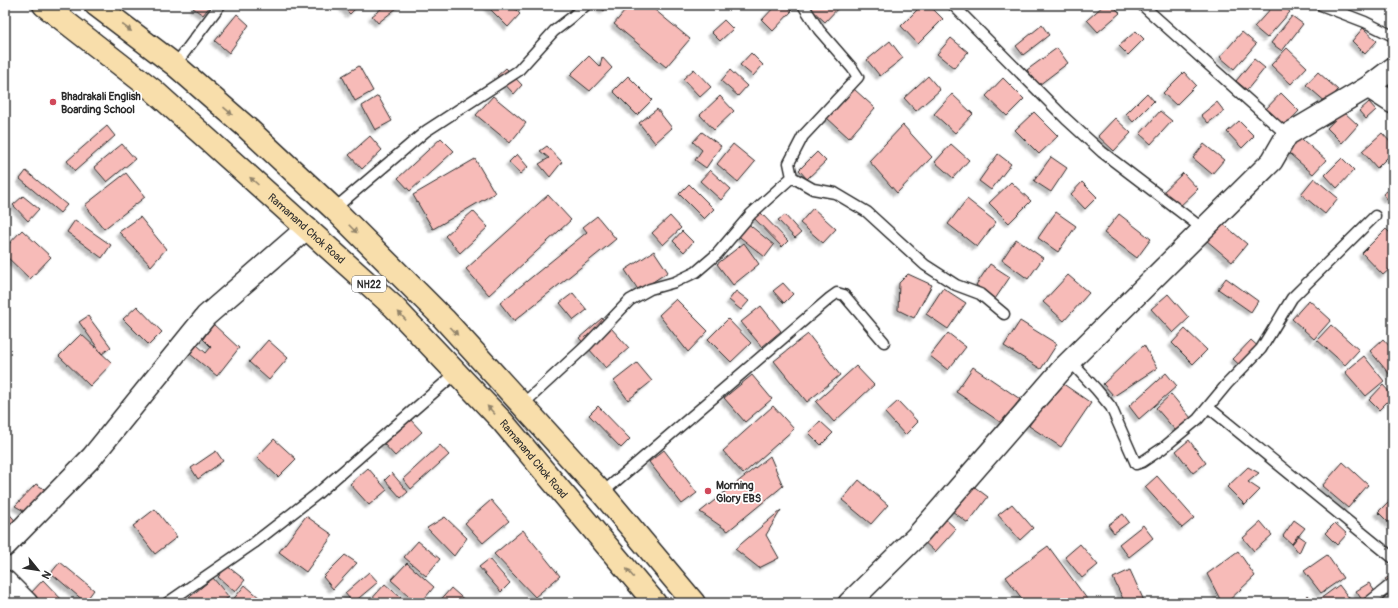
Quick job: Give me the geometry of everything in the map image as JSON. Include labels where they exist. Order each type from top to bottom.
[{"type":"highway","name":"Ramanand Chok Road","points":[[44,5],[153,90],[394,306],[502,421],[655,603]]},
{"type":"highway","name":"NH22","points":[[96,5],[175,65],[245,126],[334,209],[444,319],[602,493],[694,603]]},
{"type":"street","points":[[849,603],[917,536],[1070,362],[1272,161],[1288,135],[1368,87],[1393,68]]},
{"type":"street","points":[[1368,87],[1393,103]]},
{"type":"street","points":[[5,546],[92,456],[206,316],[307,228]]},
{"type":"street","points":[[5,581],[28,603]]},
{"type":"lane","points":[[175,65],[220,5]]},
{"type":"lane","points":[[334,209],[426,131],[518,71],[554,31],[586,5]]},
{"type":"lane","points":[[803,5],[819,30],[852,68],[858,78],[803,136],[789,163],[792,177],[813,190],[835,193],[867,212],[925,265],[956,285],[980,294],[1004,314]]},
{"type":"lane","points":[[953,5],[1102,152],[1203,229]]},
{"type":"lane","points":[[1142,5],[1288,135]]},
{"type":"lane","points":[[1321,5],[1365,22],[1393,36]]},
{"type":"lane","points":[[522,405],[587,345],[630,300],[650,289],[675,282],[696,272],[717,254],[751,214],[792,177]]},
{"type":"lane","points":[[1070,362],[1111,407],[1136,464],[1142,462],[1163,448],[1198,419],[1227,384],[1261,350],[1292,298],[1376,216]]},
{"type":"lane","points":[[602,493],[837,293],[844,295],[884,342]]},
{"type":"lane","points":[[167,603],[254,543],[317,494],[456,373]]},
{"type":"lane","points":[[1208,406],[1393,558]]},
{"type":"lane","points":[[1368,603],[1393,583]]},
{"type":"building","points":[[195,5],[211,5],[203,15],[193,8]]},
{"type":"building","points":[[344,5],[359,5],[350,14],[343,7]]},
{"type":"building","points":[[386,5],[395,5],[397,8],[378,23],[372,16]]},
{"type":"building","points":[[487,5],[511,5],[520,14],[508,27]]},
{"type":"building","points":[[596,5],[609,5],[604,11]]},
{"type":"building","points":[[630,5],[649,5],[690,39],[666,67],[614,24]]},
{"type":"building","points":[[776,5],[786,5],[792,11],[773,31],[762,20]]},
{"type":"building","points":[[815,5],[841,5],[825,22],[811,9]]},
{"type":"building","points":[[922,5],[929,5],[943,19],[918,44],[901,26]]},
{"type":"building","points":[[1104,5],[1112,5],[1120,13],[1098,32],[1087,20]]},
{"type":"building","points":[[1274,5],[1282,5],[1290,12],[1267,38],[1254,27]]},
{"type":"building","points":[[237,14],[249,25],[229,53],[215,41]]},
{"type":"building","points":[[1292,16],[1303,24],[1282,51],[1271,43]]},
{"type":"building","points":[[724,20],[733,29],[720,41],[711,32]]},
{"type":"building","points":[[1042,25],[1049,35],[1023,55],[1016,46]]},
{"type":"building","points":[[1363,28],[1377,41],[1365,54],[1352,41]]},
{"type":"building","points":[[1136,31],[1144,39],[1128,55],[1119,46]]},
{"type":"building","points":[[1242,32],[1256,44],[1234,69],[1220,57]]},
{"type":"building","points":[[951,38],[968,52],[954,68],[937,54]]},
{"type":"building","points":[[890,41],[903,58],[880,76],[867,60]]},
{"type":"building","points":[[1057,48],[1068,63],[1039,85],[1027,70]]},
{"type":"building","points":[[1287,48],[1307,67],[1291,84],[1271,65]]},
{"type":"building","points":[[751,53],[763,65],[753,76],[740,65]]},
{"type":"building","points":[[589,56],[600,67],[602,57],[612,68],[590,91],[570,75]]},
{"type":"building","points":[[1254,59],[1265,68],[1247,90],[1236,81]]},
{"type":"building","points":[[359,66],[373,91],[355,101],[342,76]]},
{"type":"building","points":[[506,68],[522,85],[514,94],[497,76]]},
{"type":"building","points":[[694,69],[711,87],[700,97],[683,79]]},
{"type":"building","points":[[730,70],[747,86],[738,96],[721,81]]},
{"type":"building","points":[[1184,72],[1196,85],[1176,105],[1163,93]]},
{"type":"building","points":[[1318,72],[1338,90],[1327,103],[1306,85]]},
{"type":"building","points":[[628,76],[652,100],[637,115],[613,91]]},
{"type":"building","points":[[928,76],[940,90],[916,111],[904,98]]},
{"type":"building","points":[[1003,78],[1024,99],[1007,116],[986,96]]},
{"type":"building","points":[[854,89],[875,108],[849,138],[827,118]]},
{"type":"building","points":[[1147,93],[1154,101],[1133,122],[1126,114]]},
{"type":"building","points":[[1281,93],[1299,111],[1283,128],[1265,110]]},
{"type":"building","points":[[952,94],[973,114],[955,133],[934,114]]},
{"type":"building","points":[[378,96],[392,121],[375,130],[362,106]]},
{"type":"building","points":[[493,96],[526,123],[510,143],[476,115]]},
{"type":"building","points":[[720,96],[734,111],[714,130],[700,115]]},
{"type":"building","points":[[1217,102],[1224,111],[1208,123],[1201,115]]},
{"type":"building","points":[[1369,102],[1376,110],[1366,119],[1359,111]]},
{"type":"building","points":[[657,109],[672,128],[655,143],[639,123]]},
{"type":"building","points":[[1160,111],[1172,121],[1151,144],[1140,134]]},
{"type":"building","points":[[1343,111],[1358,125],[1342,143],[1327,128]]},
{"type":"building","points":[[1034,112],[1058,136],[1039,154],[1015,130]]},
{"type":"building","points":[[1115,118],[1131,133],[1114,151],[1098,136]]},
{"type":"building","points":[[1239,121],[1254,136],[1242,148],[1227,132]]},
{"type":"building","points":[[903,125],[932,157],[897,193],[869,161]]},
{"type":"building","points":[[107,126],[115,136],[75,171],[67,161]]},
{"type":"building","points":[[702,132],[721,146],[706,168],[695,160],[702,150],[693,142]]},
{"type":"building","points":[[1382,133],[1393,145],[1393,152],[1377,168],[1362,151]]},
{"type":"building","points":[[1296,134],[1326,160],[1313,174],[1283,148]]},
{"type":"building","points":[[370,136],[382,150],[362,169],[349,155]]},
{"type":"building","points":[[441,138],[454,151],[410,191],[398,178]]},
{"type":"building","points":[[122,144],[135,159],[107,182],[94,167]]},
{"type":"building","points":[[733,144],[755,162],[738,182],[717,164]]},
{"type":"building","points":[[951,144],[969,160],[953,178],[935,162]]},
{"type":"building","points":[[1204,144],[1224,160],[1212,174],[1193,158]]},
{"type":"building","points":[[547,146],[562,162],[550,177],[539,164],[549,158],[540,151]]},
{"type":"building","points":[[817,152],[826,161],[807,179],[799,170]]},
{"type":"building","points":[[517,154],[528,167],[520,174],[509,162]]},
{"type":"building","points":[[998,154],[1011,164],[991,190],[979,181]]},
{"type":"building","points":[[1051,157],[1067,168],[1051,192],[1034,181]]},
{"type":"building","points":[[1342,158],[1354,170],[1337,188],[1325,175]]},
{"type":"building","points":[[475,159],[495,193],[433,229],[413,195]]},
{"type":"building","points":[[710,170],[731,189],[721,200],[700,181]]},
{"type":"building","points":[[26,171],[67,205],[60,213],[20,179]]},
{"type":"building","points":[[126,173],[145,197],[104,229],[85,205]]},
{"type":"building","points":[[1183,173],[1198,189],[1176,210],[1161,194]]},
{"type":"building","points":[[1314,178],[1338,198],[1325,214],[1301,194]]},
{"type":"building","points":[[1011,182],[1031,201],[1009,223],[989,203]]},
{"type":"building","points":[[1082,182],[1097,197],[1085,209],[1071,194]]},
{"type":"building","points":[[689,184],[714,209],[704,219],[679,194]]},
{"type":"building","points":[[1393,187],[1393,196],[1388,200],[1383,194]]},
{"type":"building","points":[[548,195],[571,220],[489,295],[466,269]]},
{"type":"building","points":[[23,196],[39,209],[28,221],[13,205]]},
{"type":"building","points":[[967,199],[996,222],[977,247],[948,224]]},
{"type":"building","points":[[813,208],[836,229],[823,243],[800,223]]},
{"type":"building","points":[[473,211],[488,227],[460,253],[445,236]]},
{"type":"building","points":[[759,211],[788,241],[782,247],[753,217]]},
{"type":"building","points":[[1056,212],[1076,226],[1058,252],[1038,238]]},
{"type":"building","points":[[1119,214],[1151,239],[1137,258],[1104,233]]},
{"type":"building","points":[[785,215],[801,233],[795,238],[778,220]]},
{"type":"building","points":[[597,216],[616,239],[514,321],[500,303],[587,232],[583,227]]},
{"type":"building","points":[[670,216],[681,228],[663,245],[652,233]]},
{"type":"building","points":[[140,217],[166,249],[151,266],[119,232]]},
{"type":"building","points":[[75,220],[111,245],[102,258],[67,232]]},
{"type":"building","points":[[746,222],[774,245],[765,257],[736,234]]},
{"type":"building","points":[[1221,222],[1247,244],[1232,262],[1206,240]]},
{"type":"building","points":[[1386,229],[1393,236],[1393,266],[1383,275],[1362,253]]},
{"type":"building","points":[[22,230],[51,257],[30,279],[5,255],[5,248]]},
{"type":"building","points":[[682,231],[693,242],[684,252],[673,241]]},
{"type":"building","points":[[1016,239],[1043,258],[1028,279],[1002,260]]},
{"type":"building","points":[[744,243],[759,264],[733,285],[717,264]]},
{"type":"building","points":[[654,251],[668,272],[639,291],[625,270]]},
{"type":"building","points":[[990,264],[1010,277],[995,299],[976,285]]},
{"type":"building","points":[[908,274],[932,285],[914,318],[898,310],[899,283]]},
{"type":"building","points":[[1068,275],[1089,293],[1064,321],[1043,302]]},
{"type":"building","points":[[1226,278],[1258,301],[1251,312],[1218,289]]},
{"type":"building","points":[[783,283],[793,294],[784,303],[773,291]]},
{"type":"building","points":[[943,288],[966,303],[948,329],[926,314]]},
{"type":"building","points":[[736,291],[749,301],[741,310],[729,300]]},
{"type":"building","points":[[573,293],[587,310],[574,320],[560,303]]},
{"type":"building","points":[[1168,294],[1189,318],[1173,333],[1151,309]]},
{"type":"building","points":[[676,299],[708,331],[688,352],[659,315]]},
{"type":"building","points":[[1309,300],[1331,320],[1314,339],[1292,319]]},
{"type":"building","points":[[137,306],[162,332],[149,345],[123,319]]},
{"type":"building","points":[[761,306],[781,331],[762,347],[741,322]]},
{"type":"building","points":[[88,316],[111,347],[102,354],[79,322]]},
{"type":"building","points":[[602,318],[629,348],[606,368],[579,338]]},
{"type":"building","points":[[728,319],[751,343],[731,362],[708,339]]},
{"type":"building","points":[[1020,321],[1057,344],[1041,369],[1004,346]]},
{"type":"building","points":[[213,324],[239,348],[217,376],[190,354],[197,345],[206,353],[211,347],[203,339]]},
{"type":"building","points":[[1331,325],[1359,350],[1345,365],[1317,340]]},
{"type":"building","points":[[1185,329],[1207,350],[1193,364],[1172,343]]},
{"type":"building","points":[[948,333],[966,347],[948,370],[930,356]]},
{"type":"building","points":[[81,334],[112,363],[90,386],[59,356]]},
{"type":"building","points":[[808,334],[840,375],[807,402],[774,361]]},
{"type":"building","points":[[1383,339],[1393,350],[1393,374],[1391,376],[1370,351]]},
{"type":"building","points":[[268,340],[288,358],[269,380],[249,362]]},
{"type":"building","points":[[1251,340],[1264,352],[1246,371],[1233,359]]},
{"type":"building","points":[[1144,345],[1157,368],[1114,396],[1103,384]]},
{"type":"building","points":[[1364,356],[1384,381],[1366,396],[1345,372]]},
{"type":"building","points":[[637,363],[652,381],[628,400],[614,381]]},
{"type":"building","points":[[856,366],[874,385],[834,422],[816,402]]},
{"type":"building","points":[[973,367],[1020,399],[1003,424],[956,392]]},
{"type":"building","points":[[1166,373],[1177,386],[1139,419],[1129,406]]},
{"type":"building","points":[[752,375],[772,399],[745,422],[724,398]]},
{"type":"building","points":[[1059,381],[1091,403],[1061,447],[1029,426]]},
{"type":"building","points":[[1383,385],[1393,396],[1379,410],[1369,400]]},
{"type":"building","points":[[1171,394],[1191,418],[1176,431],[1156,408]]},
{"type":"building","points":[[898,401],[918,422],[905,435],[885,413]]},
{"type":"building","points":[[598,406],[630,439],[621,448],[589,415]]},
{"type":"building","points":[[773,406],[794,429],[743,474],[723,451]]},
{"type":"building","points":[[410,419],[422,432],[395,456],[383,443]]},
{"type":"building","points":[[820,421],[833,433],[821,445],[809,433]]},
{"type":"building","points":[[274,439],[296,459],[278,477],[257,457]]},
{"type":"building","points":[[1189,440],[1206,463],[1193,473],[1176,451]]},
{"type":"building","points":[[440,445],[449,455],[411,489],[403,479]]},
{"type":"building","points":[[664,450],[697,493],[682,504],[649,462]]},
{"type":"building","points":[[216,451],[223,461],[198,479],[191,468]]},
{"type":"building","points":[[770,456],[783,486],[728,531],[700,512]]},
{"type":"building","points":[[1343,462],[1368,485],[1348,508],[1322,486]]},
{"type":"building","points":[[1248,467],[1259,473],[1248,482],[1260,490],[1245,505],[1227,487]]},
{"type":"building","points":[[368,468],[387,490],[369,505],[350,484]]},
{"type":"building","points":[[392,473],[408,492],[401,498],[385,480]]},
{"type":"building","points":[[1157,476],[1194,518],[1182,528],[1145,487]]},
{"type":"building","points":[[859,480],[888,505],[871,524],[842,500]]},
{"type":"building","points":[[968,482],[988,497],[968,523],[948,508]]},
{"type":"building","points":[[36,484],[46,490],[31,515],[15,506]]},
{"type":"building","points":[[1392,498],[1393,499],[1393,527],[1378,512]]},
{"type":"building","points":[[491,500],[509,521],[483,543],[465,523]]},
{"type":"building","points":[[1012,504],[1033,528],[1020,540],[998,515]]},
{"type":"building","points":[[5,509],[19,525],[5,538]]},
{"type":"building","points":[[155,509],[177,537],[155,554],[133,526]]},
{"type":"building","points":[[781,510],[766,535],[779,558],[759,568],[735,549]]},
{"type":"building","points":[[1123,514],[1129,522],[1114,533],[1108,525]]},
{"type":"building","points":[[941,515],[956,529],[935,552],[919,537]]},
{"type":"building","points":[[306,516],[333,535],[306,572],[279,552]]},
{"type":"building","points":[[445,517],[467,538],[454,556],[427,528]]},
{"type":"building","points":[[1294,520],[1305,528],[1292,544],[1283,536]]},
{"type":"building","points":[[1261,522],[1272,535],[1254,551],[1243,538]]},
{"type":"building","points":[[1335,523],[1347,534],[1337,545],[1325,533]]},
{"type":"building","points":[[1143,525],[1153,538],[1129,557],[1119,544]]},
{"type":"building","points":[[523,530],[560,576],[535,597],[494,554]]},
{"type":"building","points":[[1298,535],[1305,540],[1299,553],[1292,544]]},
{"type":"building","points":[[418,541],[440,559],[426,576],[404,557]]},
{"type":"building","points":[[1080,544],[1098,565],[1082,578],[1065,557]]},
{"type":"building","points":[[1048,546],[1090,603],[1025,603],[1006,577]]},
{"type":"building","points":[[1238,551],[1255,576],[1226,603],[1222,603],[1207,574]]},
{"type":"building","points":[[345,555],[357,563],[333,589],[323,577]]},
{"type":"building","points":[[1327,555],[1343,578],[1321,593],[1304,571]]},
{"type":"building","points":[[489,559],[510,583],[501,592],[479,567]]},
{"type":"building","points":[[60,562],[94,590],[85,602],[51,573]]},
{"type":"building","points":[[407,563],[434,587],[421,603],[417,603],[391,580]]},
{"type":"building","points":[[227,566],[245,580],[235,592],[218,577]]},
{"type":"building","points":[[1130,570],[1145,603],[1125,603],[1113,578]]},
{"type":"building","points":[[369,572],[378,582],[353,603],[345,593]]},
{"type":"building","points":[[1393,574],[1393,590],[1385,579]]},
{"type":"building","points":[[213,578],[229,597],[221,603],[189,603],[186,600]]},
{"type":"building","points":[[43,580],[65,603],[38,603],[30,594]]},
{"type":"building","points":[[1369,583],[1383,603],[1364,603],[1356,591]]},
{"type":"building","points":[[385,584],[407,603],[370,603],[369,602]]},
{"type":"building","points":[[245,585],[261,599],[258,603],[235,603],[232,601]]},
{"type":"building","points":[[1339,585],[1352,602],[1323,603],[1320,599]]},
{"type":"building","points":[[451,588],[468,603],[438,603]]},
{"type":"building","points":[[5,590],[17,603],[5,603]]},
{"type":"building","points":[[1308,595],[1316,603],[1299,603]]},
{"type":"place","name":"Bhadrakali English Boarding School","points":[[53,102]]},
{"type":"place","name":"Morning Glory EBS","points":[[708,491]]}]
